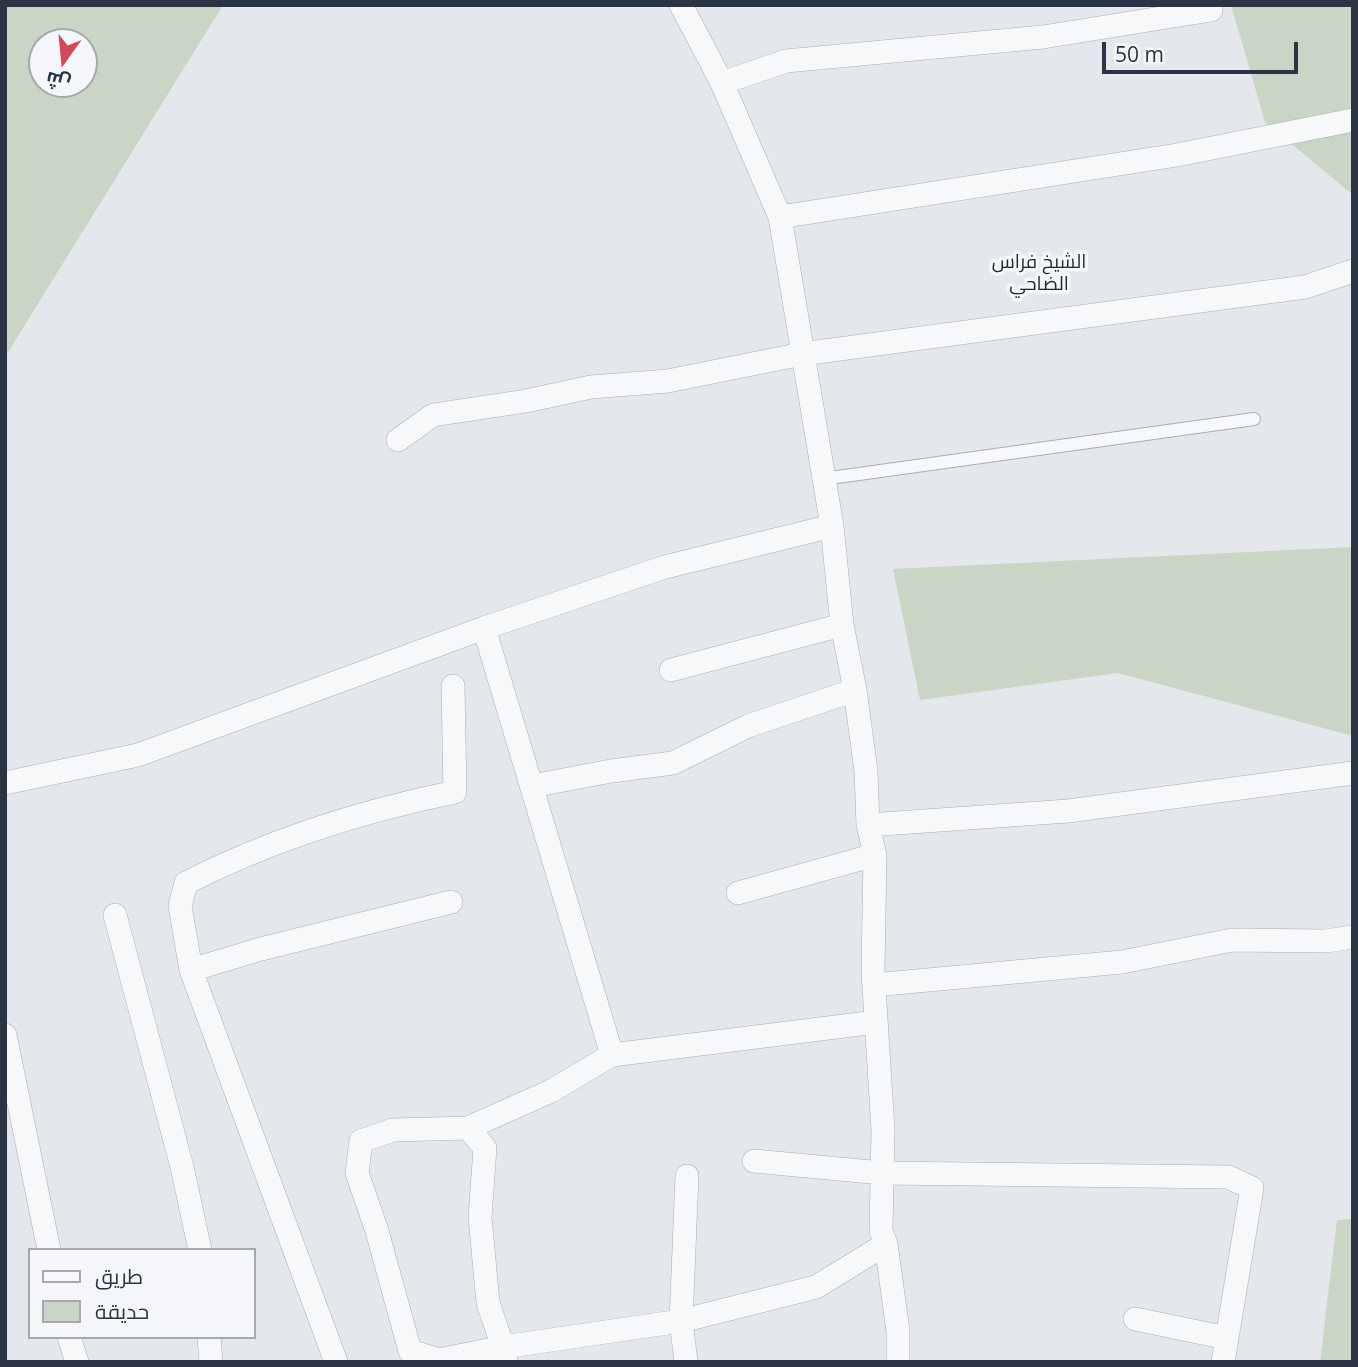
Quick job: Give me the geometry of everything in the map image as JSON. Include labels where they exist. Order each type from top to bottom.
[{"type":"street","points":[[681,5],[722,83],[780,217],[832,526],[842,625],[855,690],[866,771],[868,825],[875,855],[874,985],[883,1130],[880,1231],[886,1244],[898,1331],[898,1362]]},
{"type":"street","points":[[722,83],[786,61],[1043,37],[1211,10]]},
{"type":"street","points":[[780,217],[1178,155],[1353,120]]},
{"type":"street","points":[[398,440],[433,415],[526,401],[591,387],[668,382],[802,354],[1305,288],[1353,271]]},
{"type":"street","points":[[5,783],[138,755],[484,628],[664,567],[832,526]]},
{"type":"street","points":[[671,670],[842,625]]},
{"type":"street","points":[[484,628],[612,1055]]},
{"type":"street","points":[[337,1362],[191,970],[180,906],[186,883],[226,862],[332,823],[410,801],[455,792],[453,686]]},
{"type":"street","points":[[532,786],[673,763],[748,726],[855,690]]},
{"type":"street","points":[[868,825],[1068,811],[1353,774]]},
{"type":"street","points":[[738,893],[875,855]]},
{"type":"street","points":[[191,970],[261,949],[451,902]]},
{"type":"street","points":[[116,915],[182,1167],[200,1248]]},
{"type":"street","points":[[874,985],[1122,962],[1232,940],[1326,941],[1353,937]]},
{"type":"street","points":[[876,1023],[612,1055],[551,1091],[468,1128],[393,1130],[360,1141],[357,1173],[377,1231],[410,1351],[439,1360],[505,1354],[681,1321],[817,1287],[886,1244]]},
{"type":"street","points":[[5,1035],[49,1248]]},
{"type":"street","points":[[468,1128],[485,1148],[480,1217],[488,1303],[505,1354]]},
{"type":"street","points":[[754,1161],[882,1173],[1228,1177],[1252,1188],[1223,1362]]},
{"type":"street","points":[[685,1362],[681,1321],[687,1176]]},
{"type":"street","points":[[1135,1320],[1227,1338]]},
{"type":"street","points":[[70,1339],[77,1362]]},
{"type":"street","points":[[209,1339],[211,1362]]},
{"type":"lane","points":[[823,479],[1254,419]]},
{"type":"green space","points":[[5,5],[223,5],[5,357]]},
{"type":"green space","points":[[1231,5],[1353,5],[1353,195],[1265,122]]},
{"type":"green space","points":[[1353,547],[1353,736],[1118,673],[920,700],[893,569]]},
{"type":"green space","points":[[1353,1219],[1353,1362],[1320,1362],[1337,1220]]},
{"type":"district","name":"الشيخ فراس الضاحي","points":[[1039,274]]}]
